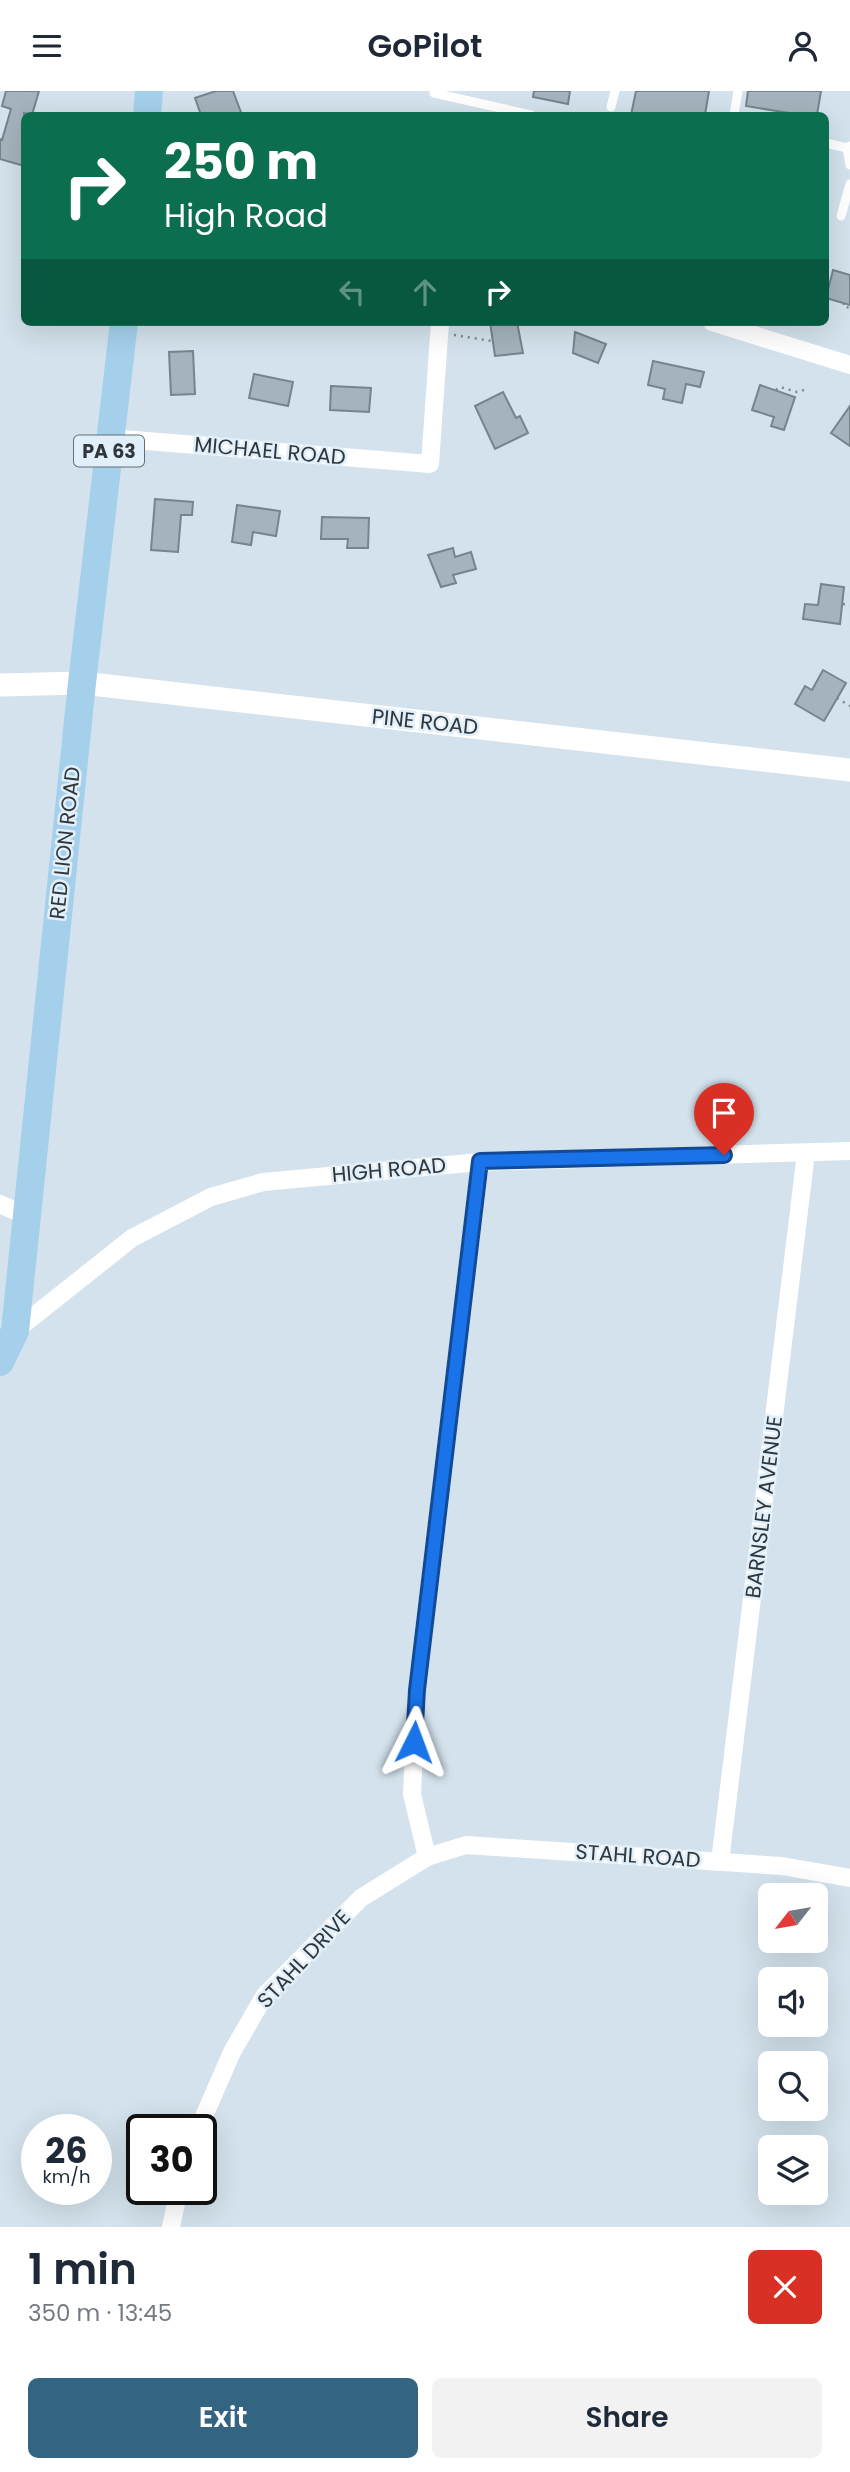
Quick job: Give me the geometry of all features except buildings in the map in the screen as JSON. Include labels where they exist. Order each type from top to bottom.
[{"type":"main road","points":[[147,112],[149,91]]},
{"type":"main road","name":"RED LION ROAD","points":[[0,1362],[15,1331],[82,683],[124,326]]},
{"type":"street","points":[[725,326],[850,365]]},
{"type":"street","name":"MICHAEL ROAD","points":[[110,438],[430,464],[439,328]]},
{"type":"street","name":"PINE ROAD","points":[[0,685],[82,683],[850,770]]},
{"type":"street","name":"HIGH ROAD","points":[[15,1331],[132,1238],[211,1197],[263,1182],[480,1161],[850,1151]]},
{"type":"street","name":"BARNSLEY AVENUE","points":[[720,1862],[806,1153]]},
{"type":"street","points":[[427,1857],[412,1794],[417,1690],[480,1161]]},
{"type":"street","points":[[0,1204],[26,1216]]},
{"type":"street","name":"STAHL ROAD","points":[[427,1857],[467,1845],[782,1866],[850,1878]]},
{"type":"street","name":"STAHL DRIVE","points":[[205,2114],[232,2052],[265,1995],[361,1898],[427,1857]]},
{"type":"street","points":[[171,2227],[176,2205]]},
{"type":"lane","points":[[435,91],[518,112]]},
{"type":"lane","points":[[611,107],[615,91]]},
{"type":"lane","points":[[734,112],[738,91]]},
{"type":"lane","points":[[829,144],[848,147],[850,165]]},
{"type":"lane","points":[[841,216],[850,184]]},
{"type":"path","points":[[844,303],[844,306],[850,308]]},
{"type":"path","points":[[439,328],[492,341]]},
{"type":"path","points":[[776,390],[780,387],[797,392],[804,390]]},
{"type":"path","points":[[843,604],[850,605]]},
{"type":"path","points":[[837,698],[850,706]]},
{"type":"route","points":[[414,1742],[417,1690],[480,1161],[724,1155]]}]
